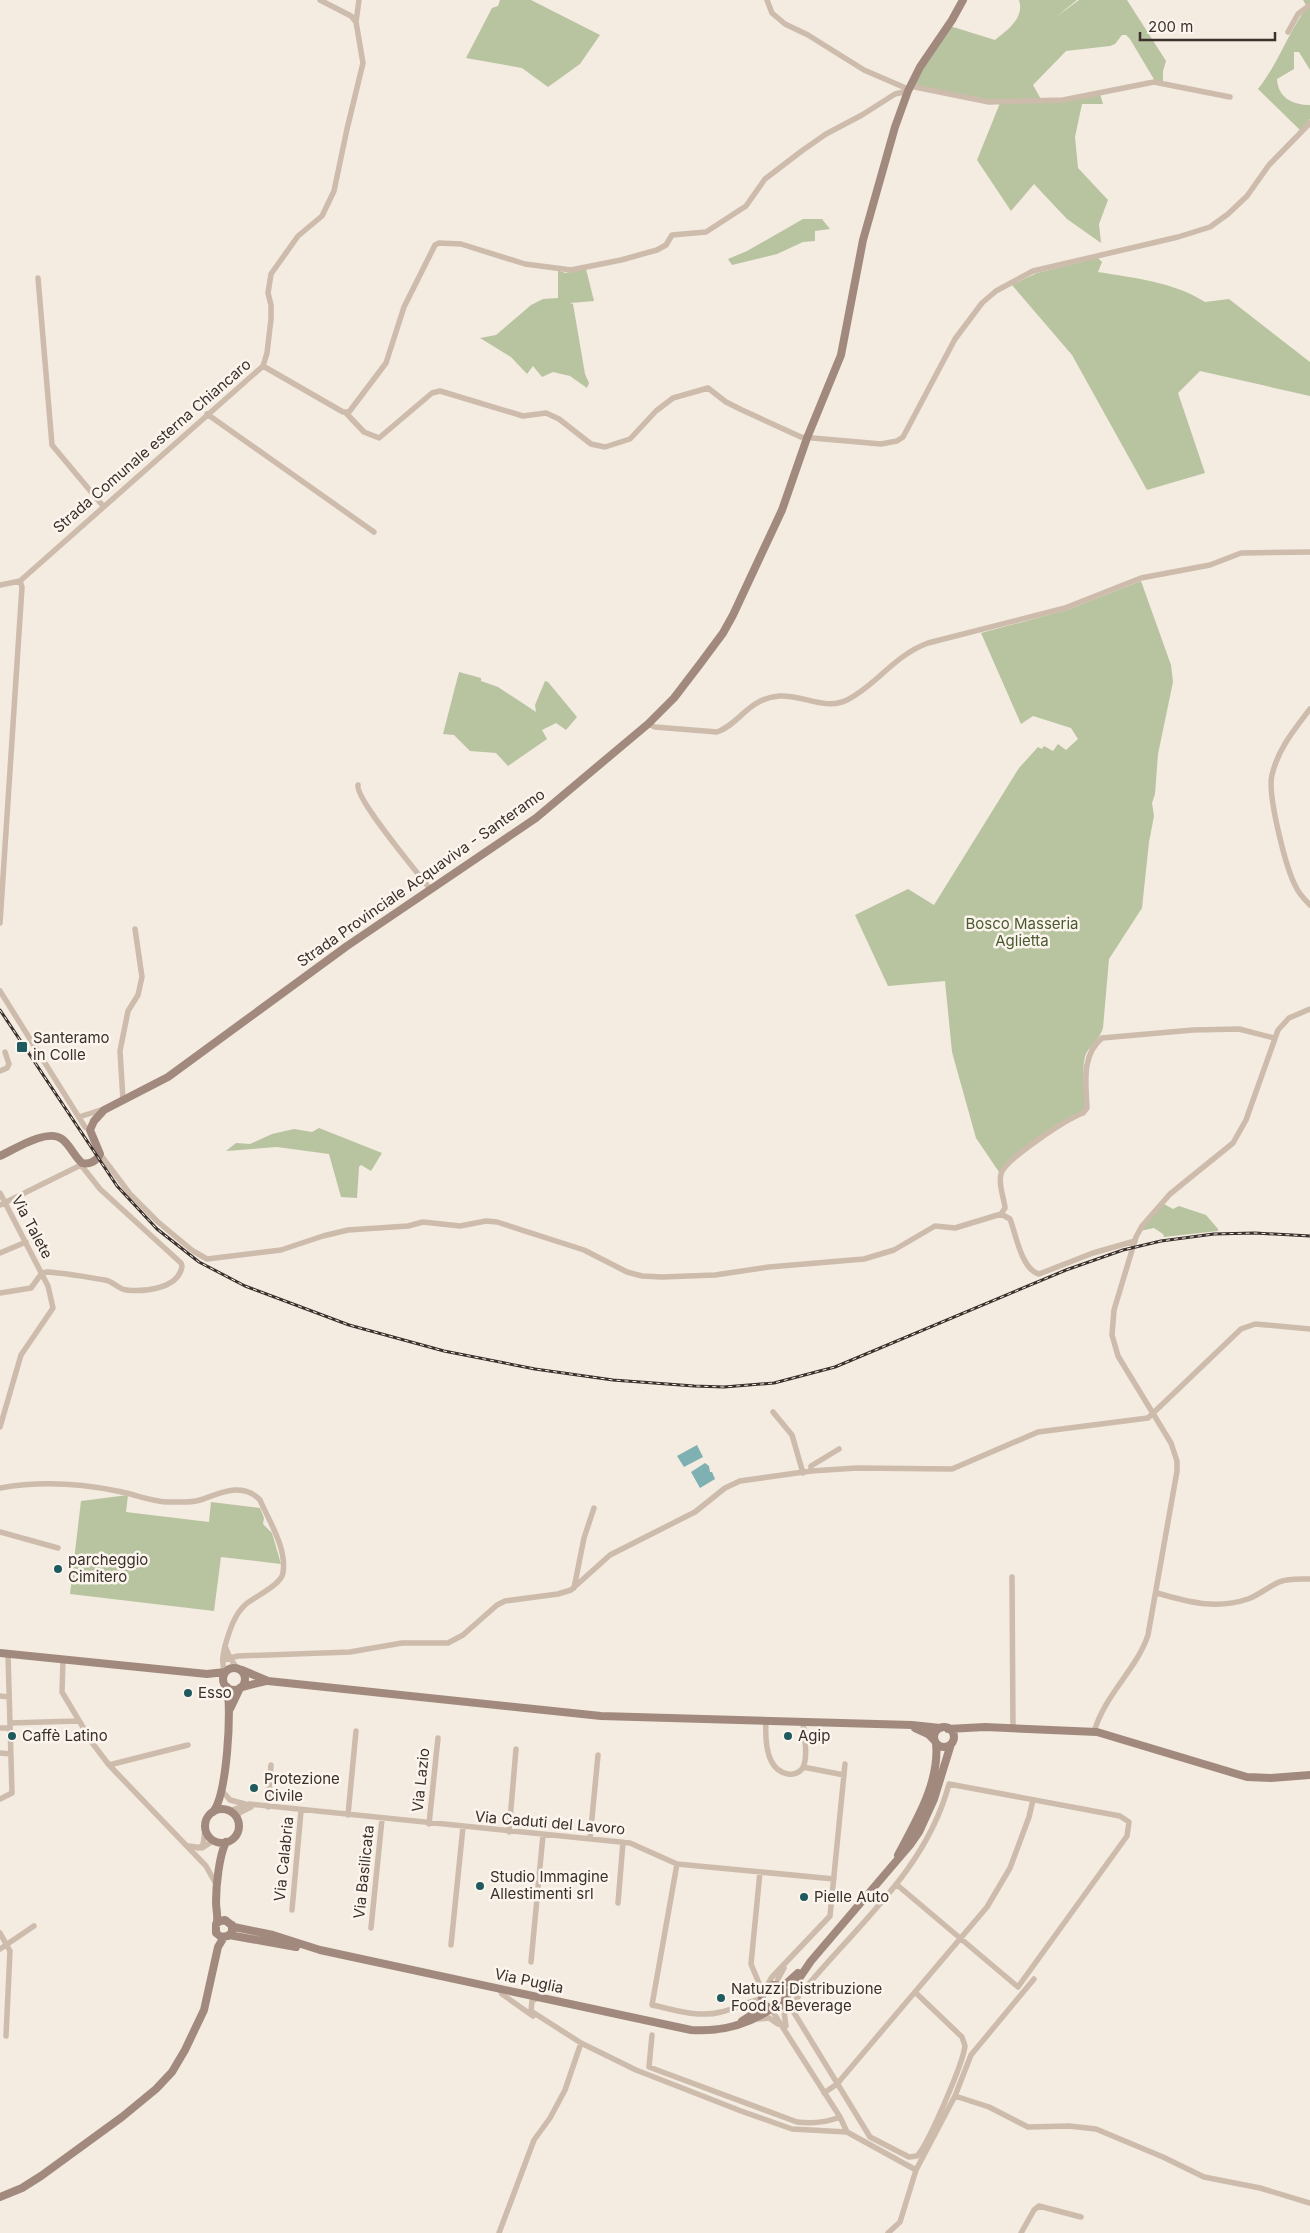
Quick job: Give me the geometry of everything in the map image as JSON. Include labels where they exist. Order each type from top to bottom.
[{"type":"main road","name":"Strada Provinciale Acquaviva - Santeramo","points":[[107,1108],[160,1082],[190,1062],[347,946],[541,814],[648,724],[674,698],[723,633],[775,528],[807,438],[841,354],[863,240],[895,127],[908,89],[963,0]]},
{"type":"main road","points":[[0,1156],[39,1138],[54,1135],[64,1141],[83,1164],[90,1163],[100,1154],[90,1130],[94,1121],[107,1108]]},
{"type":"main road","points":[[4,1653],[207,1674],[225,1672],[231,1668],[240,1669],[268,1681],[601,1716],[1094,1732],[1247,1777],[1271,1778],[1310,1775]]},
{"type":"main road","points":[[230,1711],[246,1678],[240,1669]]},
{"type":"main road","points":[[219,1868],[215,1842],[205,1830],[206,1820],[220,1800],[224,1771],[230,1711],[223,1679],[225,1672]]},
{"type":"main road","points":[[207,1674],[232,1690],[268,1681]]},
{"type":"main road","points":[[888,1725],[917,1728],[943,1747],[952,1743],[962,1734],[972,1730],[1011,1729]]},
{"type":"main road","points":[[893,1866],[918,1817],[928,1790],[936,1761],[935,1735],[944,1728]]},
{"type":"main road","points":[[784,2002],[811,1961],[893,1866],[910,1845],[926,1819],[952,1743],[953,1733],[944,1728]]},
{"type":"main road","points":[[213,1970],[219,1868],[223,1848],[226,1842],[236,1835],[238,1828],[237,1820],[228,1811],[224,1793],[224,1771]]},
{"type":"main road","points":[[213,1812],[228,1811]]},
{"type":"main road","points":[[215,1842],[226,1842]]},
{"type":"main road","points":[[0,2197],[28,2185],[122,2117],[160,2085],[179,2062],[204,2010],[218,1947],[226,1936],[230,1923],[219,1905],[218,1888]]},
{"type":"main road","points":[[217,1922],[222,1920],[230,1923]]},
{"type":"main road","name":"Via Puglia","points":[[230,1923],[320,1950]]},
{"type":"main road","points":[[216,1932],[226,1936]]},
{"type":"main road","name":"Via Puglia","points":[[226,1936],[320,1950],[691,2030],[707,2030],[753,2021],[784,2002]]},
{"type":"main road","name":"Via Puglia","points":[[732,2026],[759,2010],[767,1991],[787,1983],[811,1961]]},
{"type":"main road","points":[[771,2009],[765,2006],[767,1991],[784,1992],[784,2002]]},
{"type":"street","points":[[320,0],[351,16],[356,22]]},
{"type":"street","name":"Strada Comunale esterna Chiancaro","points":[[20,581],[262,366],[267,354],[271,319],[272,305],[268,293],[271,274],[298,236],[322,216],[334,191],[363,63],[356,22],[359,0]]},
{"type":"street","points":[[767,0],[772,13],[785,24],[808,35],[864,70],[908,89],[996,102],[1063,100],[1154,82],[1230,97]]},
{"type":"street","points":[[1288,32],[1298,14],[1310,5]]},
{"type":"street","points":[[346,413],[352,409],[386,363],[404,308],[436,244],[461,244],[525,264],[565,270],[601,265],[657,250],[666,245],[672,235],[706,232],[746,206],[765,179],[803,150],[826,134],[862,115],[895,94],[908,89]]},
{"type":"street","points":[[262,366],[346,413],[364,432],[379,438],[432,393],[440,391],[526,416],[546,413],[559,419],[591,444],[605,448],[630,439],[656,411],[672,398],[708,388],[726,402],[801,437],[880,444],[900,440],[955,339],[982,303],[996,291],[1034,271],[1178,237],[1210,227],[1228,214],[1247,196],[1269,165],[1310,123]]},
{"type":"street","points":[[38,278],[52,445],[103,506]]},
{"type":"street","points":[[207,414],[374,532]]},
{"type":"street","points":[[648,724],[655,728],[717,732],[754,704],[775,697],[784,696],[827,704],[838,703],[853,696],[907,652],[928,643],[1074,605],[1141,578],[1201,567],[1241,553],[1310,552]]},
{"type":"street","points":[[0,585],[20,581],[21,596],[0,923]]},
{"type":"street","points":[[1310,709],[1283,747],[1270,785],[1290,874],[1299,893],[1310,905]]},
{"type":"street","points":[[358,785],[358,792],[376,821],[430,889]]},
{"type":"street","points":[[123,1100],[120,1050],[128,1012],[138,995],[142,978],[135,929]]},
{"type":"street","points":[[0,991],[84,1127],[90,1130]]},
{"type":"street","points":[[1094,1732],[1109,1699],[1145,1644],[1157,1593],[1177,1471],[1177,1461],[1171,1443],[1118,1356],[1112,1335],[1114,1310],[1135,1241],[1148,1218],[1170,1194],[1216,1159],[1235,1140],[1246,1120],[1274,1038],[1282,1024],[1289,1018],[1310,1009]]},
{"type":"street","points":[[100,1154],[130,1194],[158,1222],[193,1251],[207,1259],[280,1250],[348,1230],[408,1226],[423,1222],[467,1226],[486,1221],[497,1222],[584,1250],[627,1272],[642,1276],[715,1275],[769,1267],[864,1259],[894,1250],[935,1226],[955,1228],[1001,1214],[1005,1208],[1000,1175],[1005,1166],[1047,1134],[1084,1112],[1087,1108],[1088,1057],[1093,1046],[1102,1038],[1193,1030],[1239,1029],[1274,1038]]},
{"type":"street","points":[[0,1071],[7,1068],[10,1064],[5,1052]]},
{"type":"street","points":[[79,1117],[107,1108]]},
{"type":"street","points":[[0,1293],[31,1288],[42,1273],[51,1272],[105,1280],[128,1290],[159,1288],[174,1280],[182,1269],[180,1264],[92,1181],[83,1164],[3,1204]]},
{"type":"street","name":"Via Talete","points":[[0,1192],[3,1204],[42,1273],[52,1295],[53,1308],[21,1354],[0,1427]]},
{"type":"street","points":[[1001,1214],[1010,1219],[1019,1249],[1033,1272],[1038,1274],[1093,1253],[1135,1241]]},
{"type":"street","points":[[0,1253],[26,1242]]},
{"type":"street","points":[[222,1662],[230,1658],[350,1652],[402,1643],[448,1643],[463,1635],[501,1603],[510,1600],[558,1594],[574,1588],[610,1555],[695,1512],[731,1484],[740,1481],[811,1471],[876,1468],[952,1469],[1038,1432],[1148,1418],[1241,1329],[1254,1324],[1310,1328]]},
{"type":"street","points":[[773,1412],[792,1435],[803,1473]]},
{"type":"street","points":[[811,1471],[811,1466],[839,1449]]},
{"type":"street","points":[[0,1488],[35,1484],[74,1484],[118,1491],[148,1500],[168,1502],[198,1500],[222,1491],[232,1490],[257,1496],[274,1532],[281,1554],[283,1573],[277,1582],[241,1610],[229,1630],[222,1662],[216,1673]]},
{"type":"street","points":[[574,1588],[584,1538],[594,1508]]},
{"type":"street","points":[[0,1532],[58,1548]]},
{"type":"street","points":[[1011,1729],[1012,1577]]},
{"type":"street","points":[[1157,1593],[1205,1604],[1246,1600],[1279,1582],[1310,1579]]},
{"type":"street","points":[[225,1646],[230,1658],[240,1669]]},
{"type":"street","points":[[0,1799],[12,1793],[9,1697],[4,1653]]},
{"type":"street","points":[[63,1660],[62,1692],[78,1720],[109,1765],[206,1866],[218,1888]]},
{"type":"street","points":[[222,1662],[225,1672]]},
{"type":"street","points":[[0,1696],[9,1697]]},
{"type":"street","points":[[0,1728],[78,1720]]},
{"type":"street","points":[[766,1721],[765,1741],[769,1758],[781,1771],[790,1774],[800,1771],[803,1767],[806,1746],[803,1722]]},
{"type":"street","points":[[348,1815],[356,1730]]},
{"type":"street","name":"Via Lazio","points":[[429,1824],[438,1738]]},
{"type":"street","points":[[109,1765],[188,1745]]},
{"type":"street","points":[[509,1832],[516,1749]]},
{"type":"street","points":[[0,1753],[11,1754]]},
{"type":"street","points":[[590,1839],[598,1755]]},
{"type":"street","points":[[767,1991],[772,1977],[830,1916],[845,1764]]},
{"type":"street","points":[[268,1806],[271,1765]]},
{"type":"street","points":[[803,1767],[844,1776]]},
{"type":"street","points":[[896,1884],[1018,1987],[1129,1830],[1129,1822],[1126,1818],[949,1784],[937,1821],[926,1842],[896,1884],[798,1998],[793,2006],[793,2011],[870,2137],[908,2158],[920,2153],[950,2090],[965,2049],[962,2037],[916,1993]]},
{"type":"street","name":"Via Caduti del Lavoro","points":[[224,1793],[233,1802],[258,1806],[623,1842],[640,1846],[677,1864],[834,1880]]},
{"type":"street","points":[[824,2093],[837,2084],[962,1939],[987,1907],[1010,1868],[1029,1817],[1033,1800]]},
{"type":"street","points":[[228,1811],[249,1804]]},
{"type":"street","points":[[237,1820],[244,1809],[258,1806]]},
{"type":"street","name":"Via Calabria","points":[[292,1910],[302,1811]]},
{"type":"street","name":"Via Basilicata","points":[[371,1928],[382,1819]]},
{"type":"street","points":[[451,1945],[463,1827]]},
{"type":"street","points":[[198,1848],[203,1844],[205,1830]]},
{"type":"street","points":[[531,1962],[543,1835]]},
{"type":"street","points":[[185,1844],[198,1848],[215,1842]]},
{"type":"street","points":[[618,1903],[623,1842]]},
{"type":"street","points":[[677,1864],[652,2005],[690,2013],[719,2013],[742,2005],[767,1991],[790,1960]]},
{"type":"street","points":[[760,1872],[751,1964],[756,1978],[767,1991]]},
{"type":"street","points":[[0,1949],[34,1926]]},
{"type":"street","points":[[0,1933],[10,1951],[6,2036]]},
{"type":"street","points":[[888,2233],[900,2222],[916,2170],[955,2096],[966,2064],[972,2053],[1034,1979]]},
{"type":"street","points":[[499,1988],[502,1994],[535,2017],[581,2043],[636,2070],[773,2123],[802,2131],[847,2132],[916,2170]]},
{"type":"street","points":[[540,1997],[532,2001],[530,2011],[548,2024]]},
{"type":"street","points":[[784,2002],[783,2017],[788,2033]]},
{"type":"street","points":[[771,2009],[840,2117],[847,2132]]},
{"type":"street","points":[[753,2021],[764,2018],[773,2019],[788,2033]]},
{"type":"street","points":[[652,2035],[649,2067],[797,2122],[815,2124],[828,2122],[840,2117]]},
{"type":"street","points":[[499,2233],[528,2153],[537,2134],[550,2118],[565,2090],[581,2043]]},
{"type":"street","points":[[965,2049],[972,2053]]},
{"type":"street","points":[[955,2096],[989,2107],[1028,2127],[1078,2126],[1096,2129],[1163,2157],[1204,2177],[1267,2190],[1310,2204]]},
{"type":"street","points":[[1021,2233],[1034,2210],[1039,2206],[1081,2217]]},
{"type":"green space","points":[[500,0],[531,0],[600,35],[580,64],[548,87],[522,68],[466,58],[492,8],[498,6]]},
{"type":"green space","points":[[1019,0],[1077,0],[1056,17],[1079,0],[1127,0],[1166,61],[1163,81],[1155,81],[1130,39],[1126,35],[1122,35],[1115,44],[1110,46],[1066,51],[1033,85],[1043,103],[1100,94],[1103,104],[1082,104],[1075,137],[1078,168],[1108,200],[1099,224],[1101,243],[1067,219],[1034,184],[1011,211],[977,160],[1000,103],[912,84],[950,26],[995,40],[1017,18],[1020,6]]},
{"type":"green space","points":[[1303,0],[1310,0],[1310,70],[1299,52],[1294,52],[1294,69],[1277,79],[1283,96],[1298,104],[1310,105],[1310,119],[1300,130],[1258,89],[1307,7]]},
{"type":"green space","points":[[803,219],[822,219],[830,229],[815,231],[815,241],[803,242],[777,254],[732,265],[728,259],[747,251]]},
{"type":"green space","points":[[1098,258],[1102,262],[1098,272],[1167,285],[1205,302],[1229,299],[1310,362],[1310,396],[1200,371],[1178,393],[1205,473],[1147,490],[1072,355],[1012,285],[1037,273]]},
{"type":"green space","points":[[586,269],[594,301],[570,303],[573,304],[585,374],[589,383],[587,388],[570,376],[553,372],[542,377],[533,366],[527,374],[511,357],[480,338],[496,335],[531,305],[543,299],[558,298],[558,270],[565,273]]},
{"type":"green space","name":"Bosco Masseria Aglietta","points":[[1141,581],[1171,665],[1173,682],[1158,754],[1155,794],[1152,803],[1154,816],[1149,842],[1142,908],[1109,959],[1103,1028],[1088,1050],[1085,1059],[1083,1073],[1085,1109],[1003,1166],[999,1172],[976,1138],[952,1052],[945,981],[888,986],[855,915],[908,889],[934,905],[1019,768],[1038,747],[1042,749],[1044,746],[1053,751],[1058,744],[1066,750],[1078,739],[1071,728],[1033,716],[1021,724],[981,633],[1067,610]]},
{"type":"green space","points":[[459,672],[481,678],[481,681],[498,687],[536,712],[535,705],[545,681],[548,682],[577,717],[566,730],[556,723],[542,730],[547,739],[508,766],[496,753],[470,751],[454,735],[443,734]]},
{"type":"green space","points":[[319,1128],[382,1153],[371,1171],[361,1165],[359,1167],[357,1198],[341,1197],[329,1154],[277,1147],[226,1151],[236,1143],[250,1144],[272,1134],[294,1129],[312,1132]]},
{"type":"green space","points":[[1164,1204],[1173,1209],[1179,1206],[1206,1215],[1218,1231],[1164,1237],[1163,1234],[1154,1228],[1140,1231]]},
{"type":"green space","points":[[128,1495],[126,1512],[209,1522],[211,1502],[260,1508],[264,1518],[263,1524],[272,1533],[281,1564],[221,1557],[214,1611],[70,1594],[81,1501]]},
{"type":"water","points":[[697,1445],[703,1457],[684,1467],[677,1456]]},
{"type":"water","points":[[705,1463],[709,1466],[710,1472],[712,1472],[715,1479],[700,1488],[691,1472]]},
{"type":"railway","points":[[0,1010],[117,1186],[157,1229],[199,1262],[245,1286],[349,1325],[444,1351],[535,1369],[613,1380],[694,1386],[724,1387],[774,1383],[835,1367],[1066,1270],[1123,1250],[1161,1241],[1214,1234],[1255,1233],[1310,1236]]},
{"type":"place","name":"Santeramo in Colle","points":[[22,1047]]},
{"type":"place","name":"parcheggio Cimitero","points":[[58,1569]]},
{"type":"place","name":"Esso","points":[[188,1693]]},
{"type":"place","name":"Caffè Latino","points":[[12,1736]]},
{"type":"place","name":"Agip","points":[[788,1736]]},
{"type":"place","name":"Protezione Civile","points":[[254,1788]]},
{"type":"place","name":"Studio Immagine Allestimenti srl","points":[[480,1886]]},
{"type":"place","name":"Pielle Auto","points":[[804,1897]]},
{"type":"place","name":"Natuzzi Distribuzione Food & Beverage","points":[[721,1998]]}]
